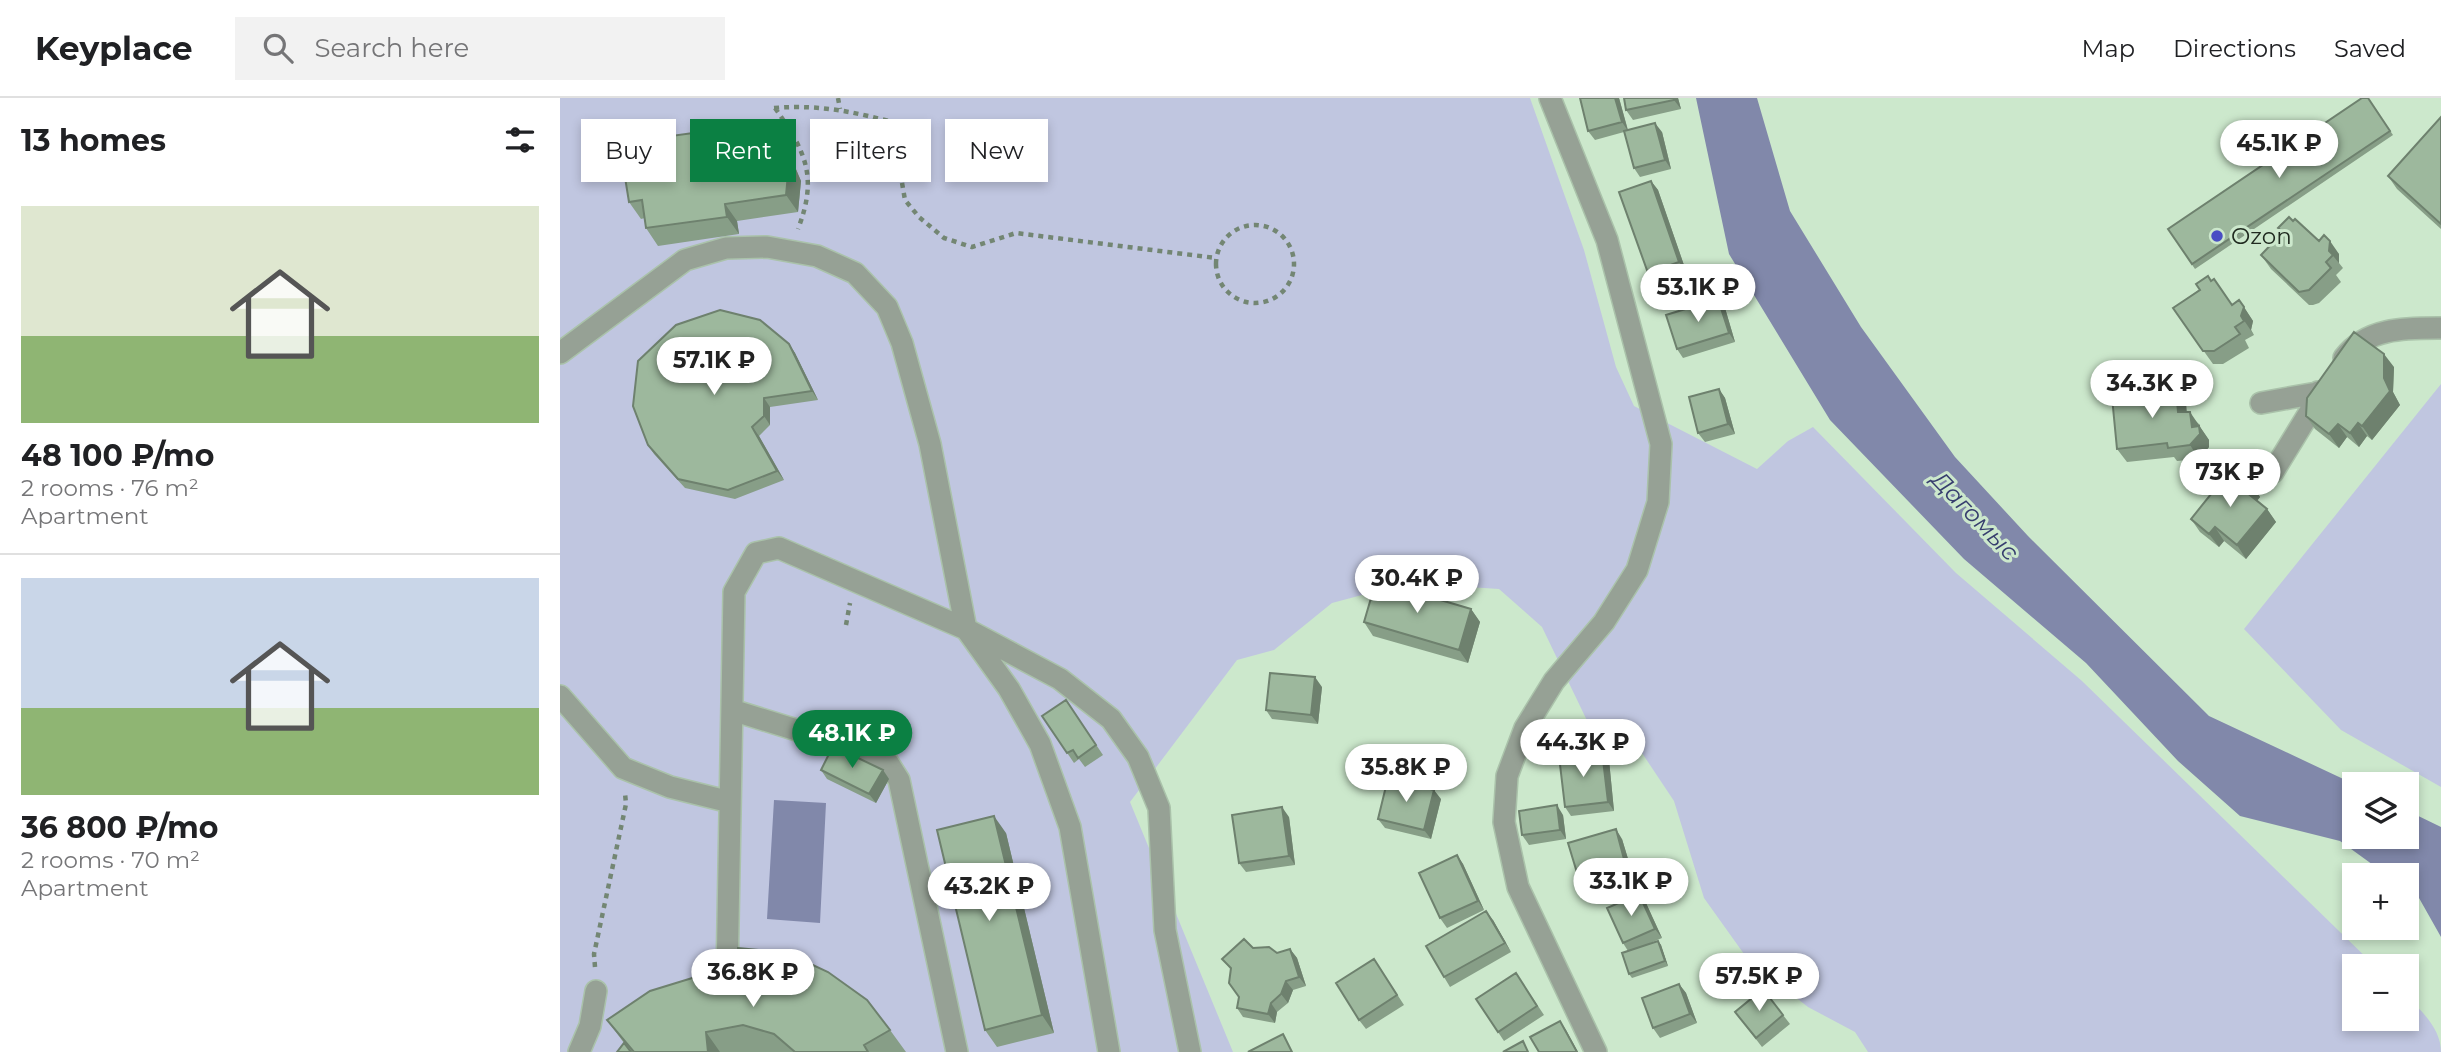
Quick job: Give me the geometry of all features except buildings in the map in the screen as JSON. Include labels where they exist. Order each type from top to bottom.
[{"type":"street","points":[[1550,98],[1607,240],[1661,443],[1658,502],[1637,569],[1604,622],[1554,681],[1525,728],[1507,776],[1504,822],[1518,887],[1596,1052]]},
{"type":"street","points":[[560,353],[685,260],[726,248],[767,247],[817,256],[855,273],[887,307],[902,343],[930,444],[966,629],[1009,690],[1040,744],[1070,827],[1109,1052]]},
{"type":"street","points":[[2273,472],[2311,410],[2317,393],[2350,350],[2382,332],[2411,327],[2441,328]]},
{"type":"street","points":[[2261,403],[2317,393]]},
{"type":"street","points":[[727,978],[734,592],[756,553],[779,548],[966,629],[1060,679],[1111,719],[1138,757],[1159,808],[1165,930],[1190,1052]]},
{"type":"street","points":[[560,696],[622,768],[670,787],[730,802]]},
{"type":"street","points":[[732,710],[877,755],[887,761],[895,771],[913,836],[957,1052]]},
{"type":"street","points":[[579,1052],[590,1026],[596,991]]},
{"type":"path","points":[[838,98],[840,109]]},
{"type":"path","points":[[789,251],[807,205],[808,176],[802,149],[774,108],[806,106],[840,109],[904,125],[901,177],[905,200],[919,218],[944,238],[972,247],[1016,233],[1216,258]]},
{"type":"path","points":[[1257,224],[1269,227],[1289,243],[1295,268],[1291,281],[1283,292],[1272,300],[1259,304],[1245,303],[1223,288],[1217,275],[1216,258],[1224,240],[1233,231],[1257,224]]},
{"type":"path","points":[[596,991],[594,954],[626,804],[622,768]]},
{"type":"shaded area","points":[[560,98],[1530,98],[1584,250],[1616,367],[1634,406],[1757,469],[1788,441],[1813,427],[1956,573],[2082,681],[2342,934],[2342,940],[2348,940],[2363,954],[2342,954],[2342,1031],[2419,1031],[2419,1009],[2434,1028],[2441,1052],[1868,1052],[1855,1032],[1808,1007],[1749,961],[1704,898],[1674,801],[1638,747],[1593,733],[1542,627],[1499,589],[1407,583],[1332,603],[1274,650],[1237,660],[1130,802],[1233,1052],[560,1052]]},
{"type":"shaded area","points":[[2441,384],[2441,787],[2419,772],[2341,730],[2244,629]]},
{"type":"water","name":"Дагомыс","points":[[1696,98],[1757,98],[1790,211],[1861,327],[1955,457],[2028,536],[2209,716],[2342,778],[2342,842],[2240,816],[2178,761],[2086,663],[1964,559],[1830,420],[1729,254]]},
{"type":"water","points":[[774,800],[826,803],[820,923],[767,919]]},
{"type":"water","points":[[2419,816],[2441,827],[2441,937],[2419,898],[2419,863],[2370,863],[2351,849],[2419,849]]},
{"type":"place","name":"Ozon","points":[[2217,236]]}]
